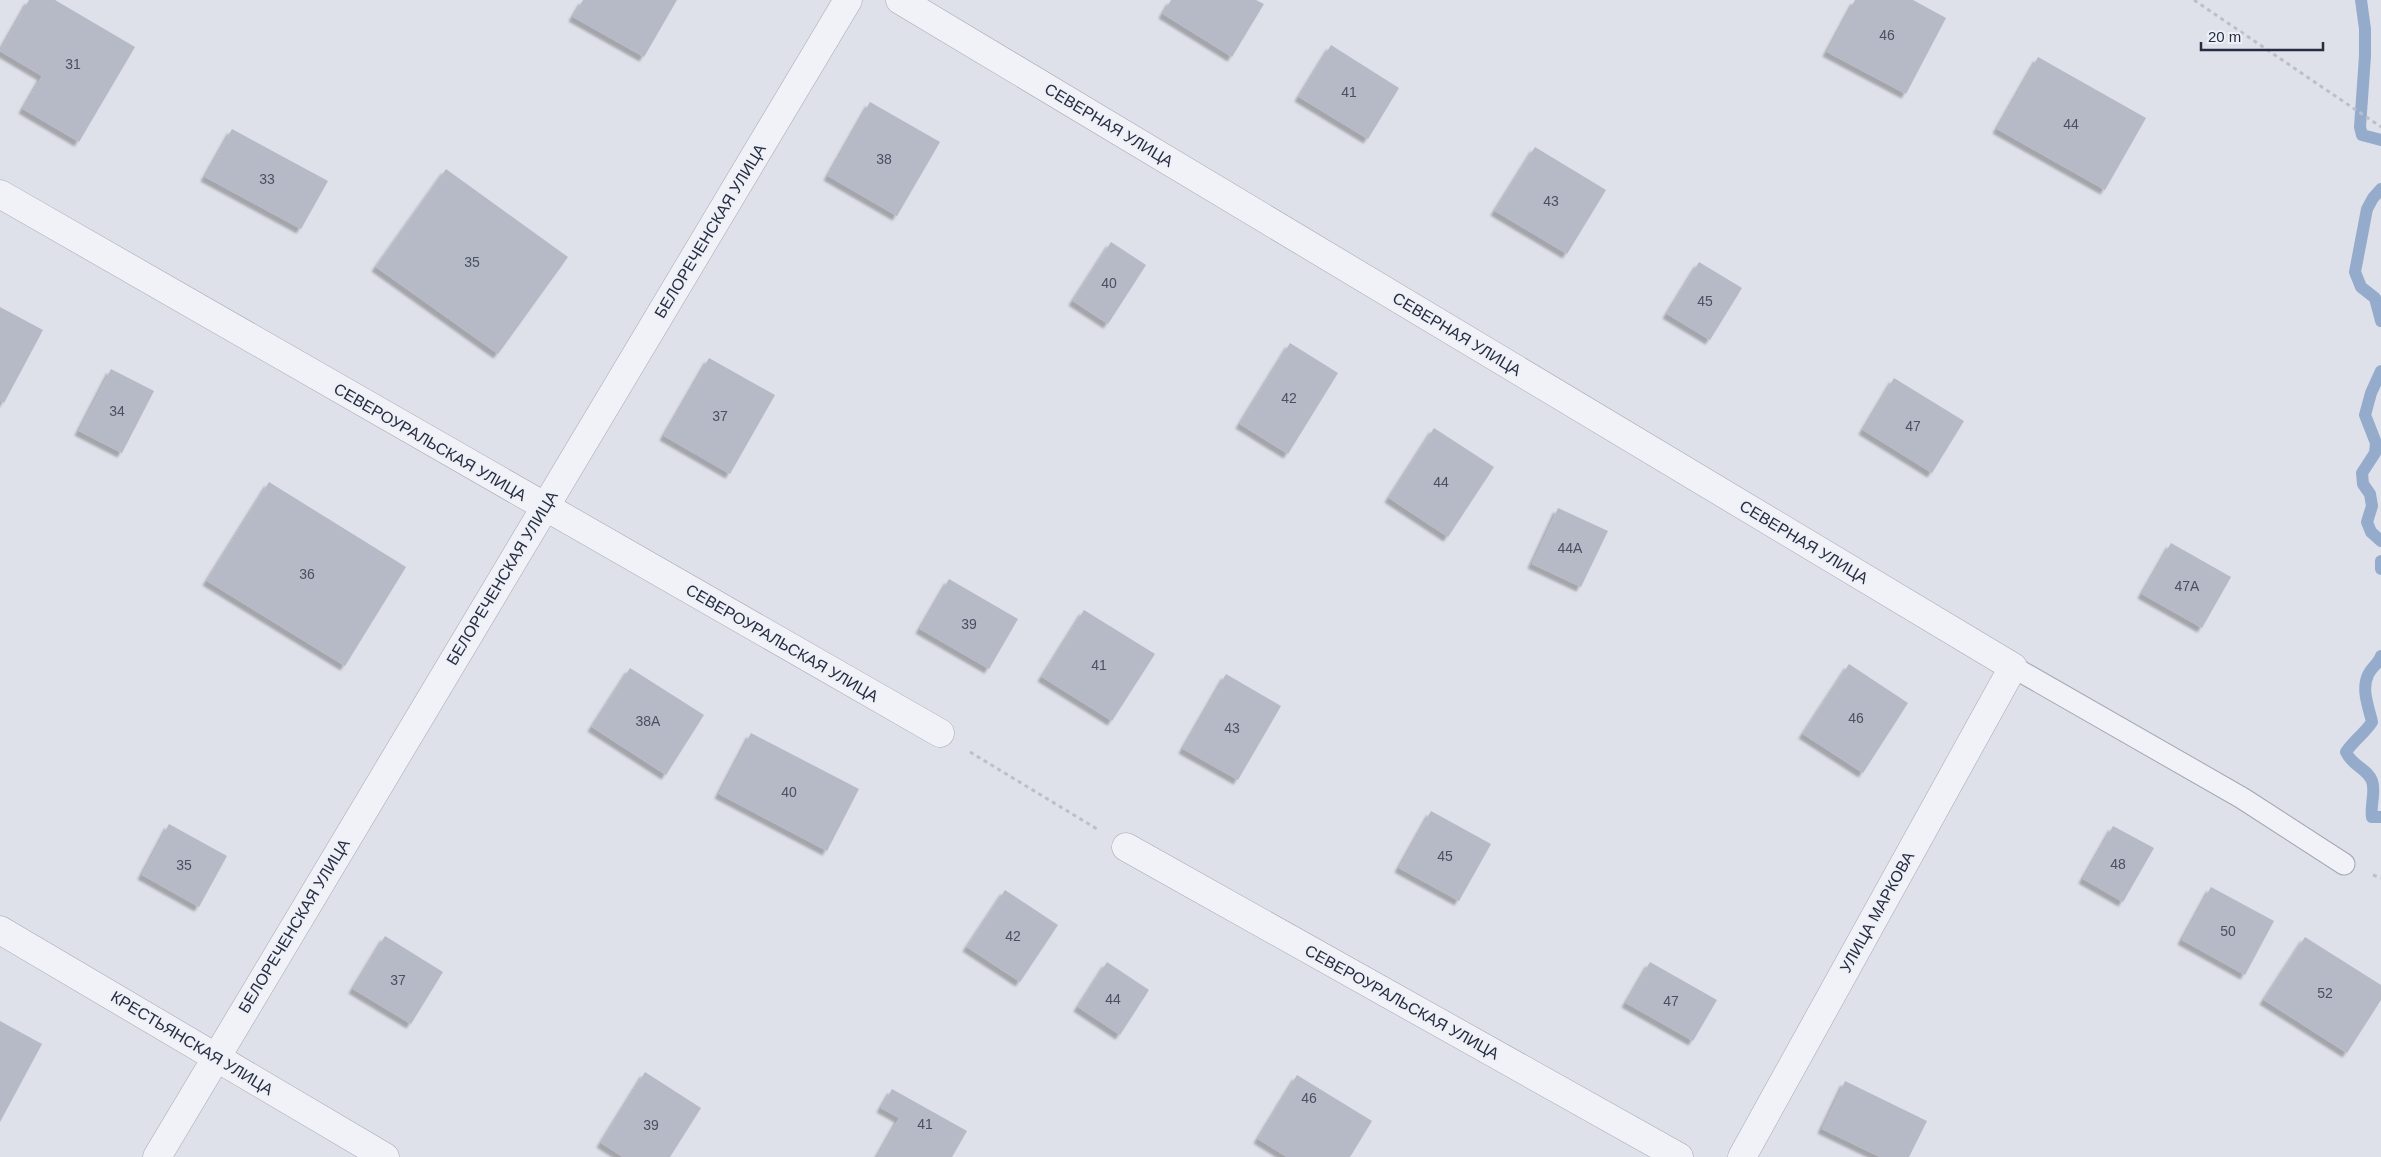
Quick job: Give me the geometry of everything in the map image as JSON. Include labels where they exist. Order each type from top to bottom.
[{"type":"street","name":"БЕЛОРЕЧЕНСКАЯ УЛИЦА","points":[[157,1157],[848,0]]},
{"type":"street","name":"СЕВЕРНАЯ УЛИЦА","points":[[900,0],[2013,667]]},
{"type":"street","name":"СЕВЕРОУРАЛЬСКАЯ УЛИЦА","points":[[0,194],[544,508],[940,733]]},
{"type":"street","name":"УЛИЦА МАРКОВА","points":[[1742,1157],[2013,667]]},
{"type":"street","name":"СЕВЕРОУРАЛЬСКАЯ УЛИЦА","points":[[1126,846],[1679,1157]]},
{"type":"street","name":"КРЕСТЬЯНСКАЯ УЛИЦА","points":[[0,930],[384,1157]]},
{"type":"lane","points":[[2013,667],[2242,798],[2344,864]]},
{"type":"path","points":[[2194,0],[2381,127]]},
{"type":"path","points":[[940,733],[1126,846]]},
{"type":"building","points":[[29,0],[55,0],[135,47],[79,142],[23,109],[42,76],[0,51]]},
{"type":"building","points":[[583,0],[677,0],[644,57],[573,17]]},
{"type":"building","points":[[1171,0],[1256,0],[1264,4],[1232,57],[1163,14]]},
{"type":"building","points":[[1855,0],[1913,0],[1946,18],[1906,94],[1827,52]]},
{"type":"building","points":[[1331,45],[1399,88],[1368,139],[1299,97]]},
{"type":"building","points":[[2038,57],[2146,118],[2105,190],[1997,129]]},
{"type":"building","points":[[870,102],[940,142],[897,216],[828,176]]},
{"type":"building","points":[[232,129],[328,181],[301,229],[205,177]]},
{"type":"building","points":[[1535,147],[1606,190],[1567,254],[1495,211]]},
{"type":"building","points":[[446,169],[568,257],[498,354],[376,267]]},
{"type":"building","points":[[1111,242],[1146,265],[1108,324],[1073,301]]},
{"type":"building","points":[[1699,262],[1742,288],[1710,340],[1667,314]]},
{"type":"building","points":[[0,307],[43,330],[4,403],[0,401]]},
{"type":"building","points":[[1290,343],[1338,373],[1288,454],[1240,424]]},
{"type":"building","points":[[709,358],[775,395],[730,474],[664,436]]},
{"type":"building","points":[[111,369],[154,391],[122,453],[79,431]]},
{"type":"building","points":[[1894,378],[1964,421],[1932,473],[1863,430]]},
{"type":"building","points":[[1434,428],[1494,467],[1448,537],[1389,498]]},
{"type":"building","points":[[269,482],[406,567],[345,666],[207,581]]},
{"type":"building","points":[[1558,508],[1608,531],[1581,587],[1532,564]]},
{"type":"building","points":[[2171,543],[2231,577],[2202,628],[2142,594]]},
{"type":"building","points":[[949,579],[1018,619],[989,669],[920,629]]},
{"type":"building","points":[[1084,610],[1155,654],[1112,721],[1042,677]]},
{"type":"building","points":[[1849,664],[1908,703],[1863,773],[1803,734]]},
{"type":"building","points":[[630,668],[704,715],[666,775],[592,727]]},
{"type":"building","points":[[1226,674],[1281,706],[1238,780],[1183,749]]},
{"type":"building","points":[[751,733],[859,789],[827,851],[719,794]]},
{"type":"building","points":[[1431,811],[1491,844],[1459,901],[1399,868]]},
{"type":"building","points":[[169,824],[227,856],[199,907],[142,875]]},
{"type":"building","points":[[2113,826],[2154,848],[2123,902],[2083,879]]},
{"type":"building","points":[[2211,887],[2274,921],[2245,975],[2182,940]]},
{"type":"building","points":[[1005,890],[1058,925],[1020,982],[967,947]]},
{"type":"building","points":[[385,936],[443,972],[411,1024],[353,989]]},
{"type":"building","points":[[2305,937],[2381,985],[2381,1000],[2347,1053],[2264,1000]]},
{"type":"building","points":[[1107,962],[1149,990],[1120,1035],[1078,1007]]},
{"type":"building","points":[[1650,962],[1717,1000],[1693,1041],[1626,1003]]},
{"type":"building","points":[[0,1021],[42,1044],[0,1122]]},
{"type":"building","points":[[645,1072],[701,1108],[670,1157],[623,1157],[601,1143]]},
{"type":"building","points":[[1297,1075],[1372,1121],[1350,1157],[1287,1157],[1258,1139]]},
{"type":"building","points":[[1845,1081],[1927,1121],[1909,1157],[1880,1157],[1822,1129]]},
{"type":"building","points":[[892,1089],[967,1131],[952,1157],[877,1157],[899,1118],[881,1108]]},
{"type":"waterway","points":[[2361,0],[2365,29],[2365,56],[2360,127],[2362,135],[2381,140]]},
{"type":"waterway","points":[[2381,189],[2367,209],[2355,272],[2361,287],[2375,298],[2381,321]]},
{"type":"waterway","points":[[2381,371],[2371,393],[2365,415],[2376,443],[2375,453],[2362,473],[2363,484],[2370,494],[2372,506],[2367,522],[2371,532],[2381,541]]},
{"type":"waterway","points":[[2381,561],[2381,569]]},
{"type":"waterway","points":[[2381,656],[2369,673],[2365,687],[2372,722],[2346,752],[2352,761],[2370,777],[2373,790],[2372,817],[2381,817]]}]
